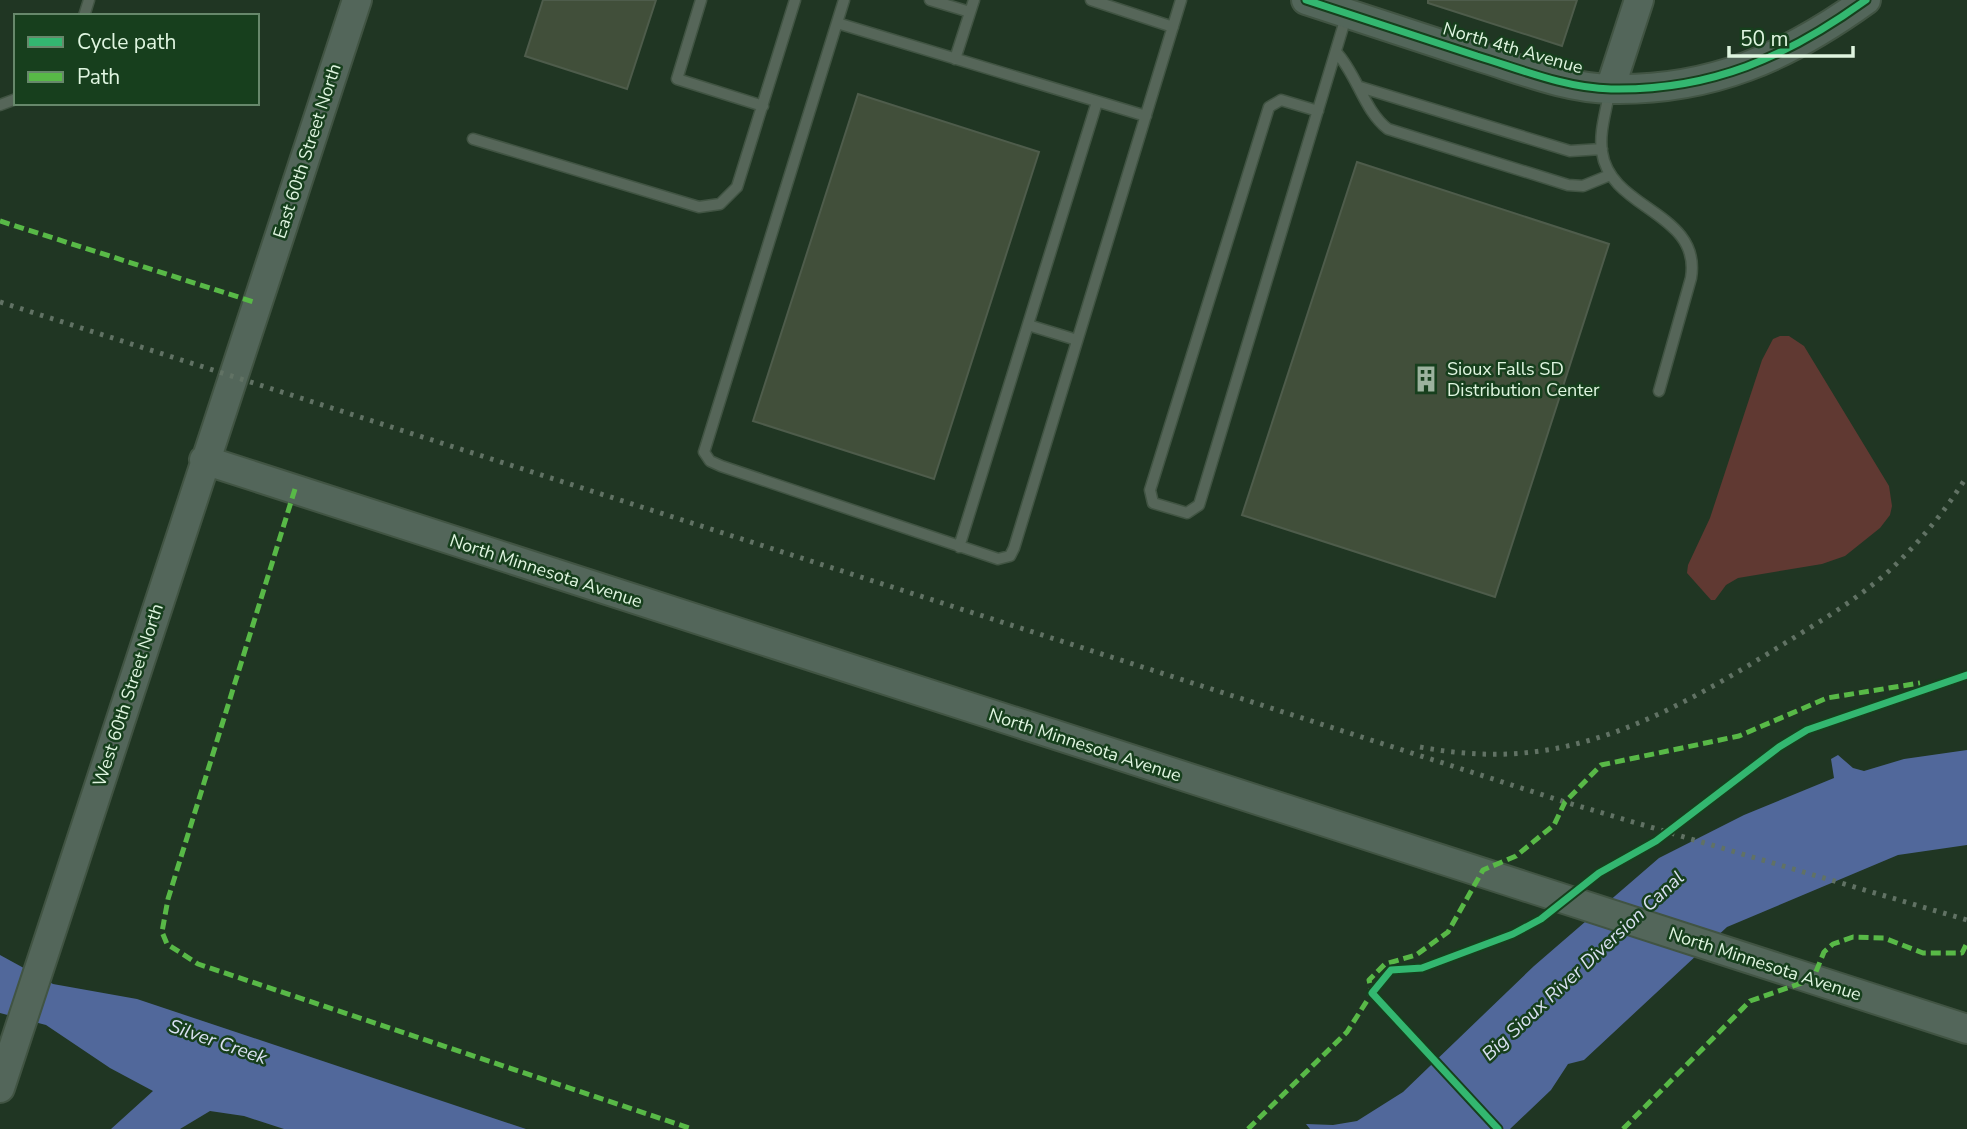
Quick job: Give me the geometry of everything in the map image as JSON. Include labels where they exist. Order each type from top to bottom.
[{"type":"main road","name":"East 60th Street North","points":[[257,303],[357,0]]},
{"type":"main road","name":"North 4th Avenue","points":[[1306,0],[1532,74],[1610,89],[1680,84],[1741,69],[1798,46],[1866,0]]},
{"type":"main road","points":[[1610,89],[1639,0]]},
{"type":"main road","name":"West 60th Street North","points":[[0,1088],[257,303]]},
{"type":"main road","name":"North Minnesota Avenue","points":[[204,460],[1967,1029]]},
{"type":"lane","points":[[701,0],[677,79],[762,106]]},
{"type":"lane","points":[[473,139],[699,207],[720,204],[737,187],[795,0]]},
{"type":"lane","points":[[844,0],[704,452],[710,461],[721,466],[998,559],[1010,556],[1181,0]]},
{"type":"lane","points":[[930,0],[970,12]]},
{"type":"lane","points":[[955,59],[974,0]]},
{"type":"lane","points":[[1091,0],[1173,27]]},
{"type":"lane","points":[[1318,111],[1281,100],[1269,107],[1150,490],[1153,503],[1187,513],[1199,505],[1348,14]]},
{"type":"lane","points":[[837,23],[1146,116]]},
{"type":"lane","points":[[1336,52],[1349,66],[1377,120],[1391,131],[1568,185],[1583,186],[1610,175]]},
{"type":"lane","points":[[1360,87],[1570,152],[1602,149]]},
{"type":"lane","points":[[1610,89],[1602,149],[1610,175],[1613,181],[1681,233],[1692,258],[1691,278],[1659,391]]},
{"type":"lane","points":[[959,547],[1097,102]]},
{"type":"lane","points":[[1028,324],[1077,340]]},
{"type":"shaded area","points":[[1789,336],[1804,346],[1889,486],[1892,506],[1890,515],[1880,528],[1845,556],[1822,564],[1738,578],[1726,585],[1715,600],[1711,600],[1687,573],[1688,565],[1710,518],[1762,360],[1773,339]]},
{"type":"water","name":"Big Sioux River Diversion Canal","points":[[1967,750],[1967,845],[1898,855],[1727,927],[1584,1060],[1568,1064],[1551,1090],[1510,1129],[1310,1129],[1306,1124],[1333,1125],[1357,1121],[1403,1092],[1534,966],[1659,858],[1744,815],[1834,778],[1831,759],[1838,755],[1853,768],[1864,771],[1904,759]]},
{"type":"water","name":"Silver Creek","points":[[0,955],[53,984],[137,999],[526,1129],[284,1129],[244,1116],[210,1111],[180,1129],[111,1129],[153,1091],[110,1068],[46,1025],[0,1013]]},
{"type":"building","points":[[543,0],[656,0],[627,89],[525,56]]},
{"type":"building","points":[[1428,0],[1577,0],[1562,46],[1428,3]]},
{"type":"building","points":[[858,94],[1039,152],[934,479],[753,421]]},
{"type":"building","name":"Sioux Falls SD Distribution Center","points":[[1357,162],[1609,244],[1495,597],[1242,515]]},
{"type":"railway","points":[[0,302],[1565,802],[1967,920]]},
{"type":"railway","points":[[1420,747],[1484,754],[1547,750],[1609,734],[1669,709],[1754,662],[1865,591],[1922,537],[1967,476]]},
{"type":"marked path","points":[[0,221],[257,303]]},
{"type":"marked path","points":[[295,489],[168,899],[162,932],[167,944],[198,964],[692,1129]]},
{"type":"marked path","points":[[1248,1129],[1347,1032],[1372,993],[1369,980],[1385,964],[1416,955],[1448,932],[1483,870],[1516,856],[1554,825],[1565,802],[1601,765],[1739,736],[1827,698],[1920,683]]},
{"type":"marked path","points":[[1623,1129],[1750,1001],[1813,979],[1824,952],[1833,944],[1853,937],[1884,938],[1923,953],[1962,953],[1967,943]]},
{"type":"cycle path","points":[[1306,0],[1543,77],[1611,89],[1682,84],[1746,67],[1807,38],[1866,0]]},
{"type":"cycle path","points":[[1498,1129],[1372,993],[1391,970],[1422,968],[1513,934],[1541,919],[1599,873],[1656,841],[1779,747],[1807,730],[1967,675]]},
{"type":"place","name":"Sioux Falls SD Distribution Center","points":[[1426,379]]}]
